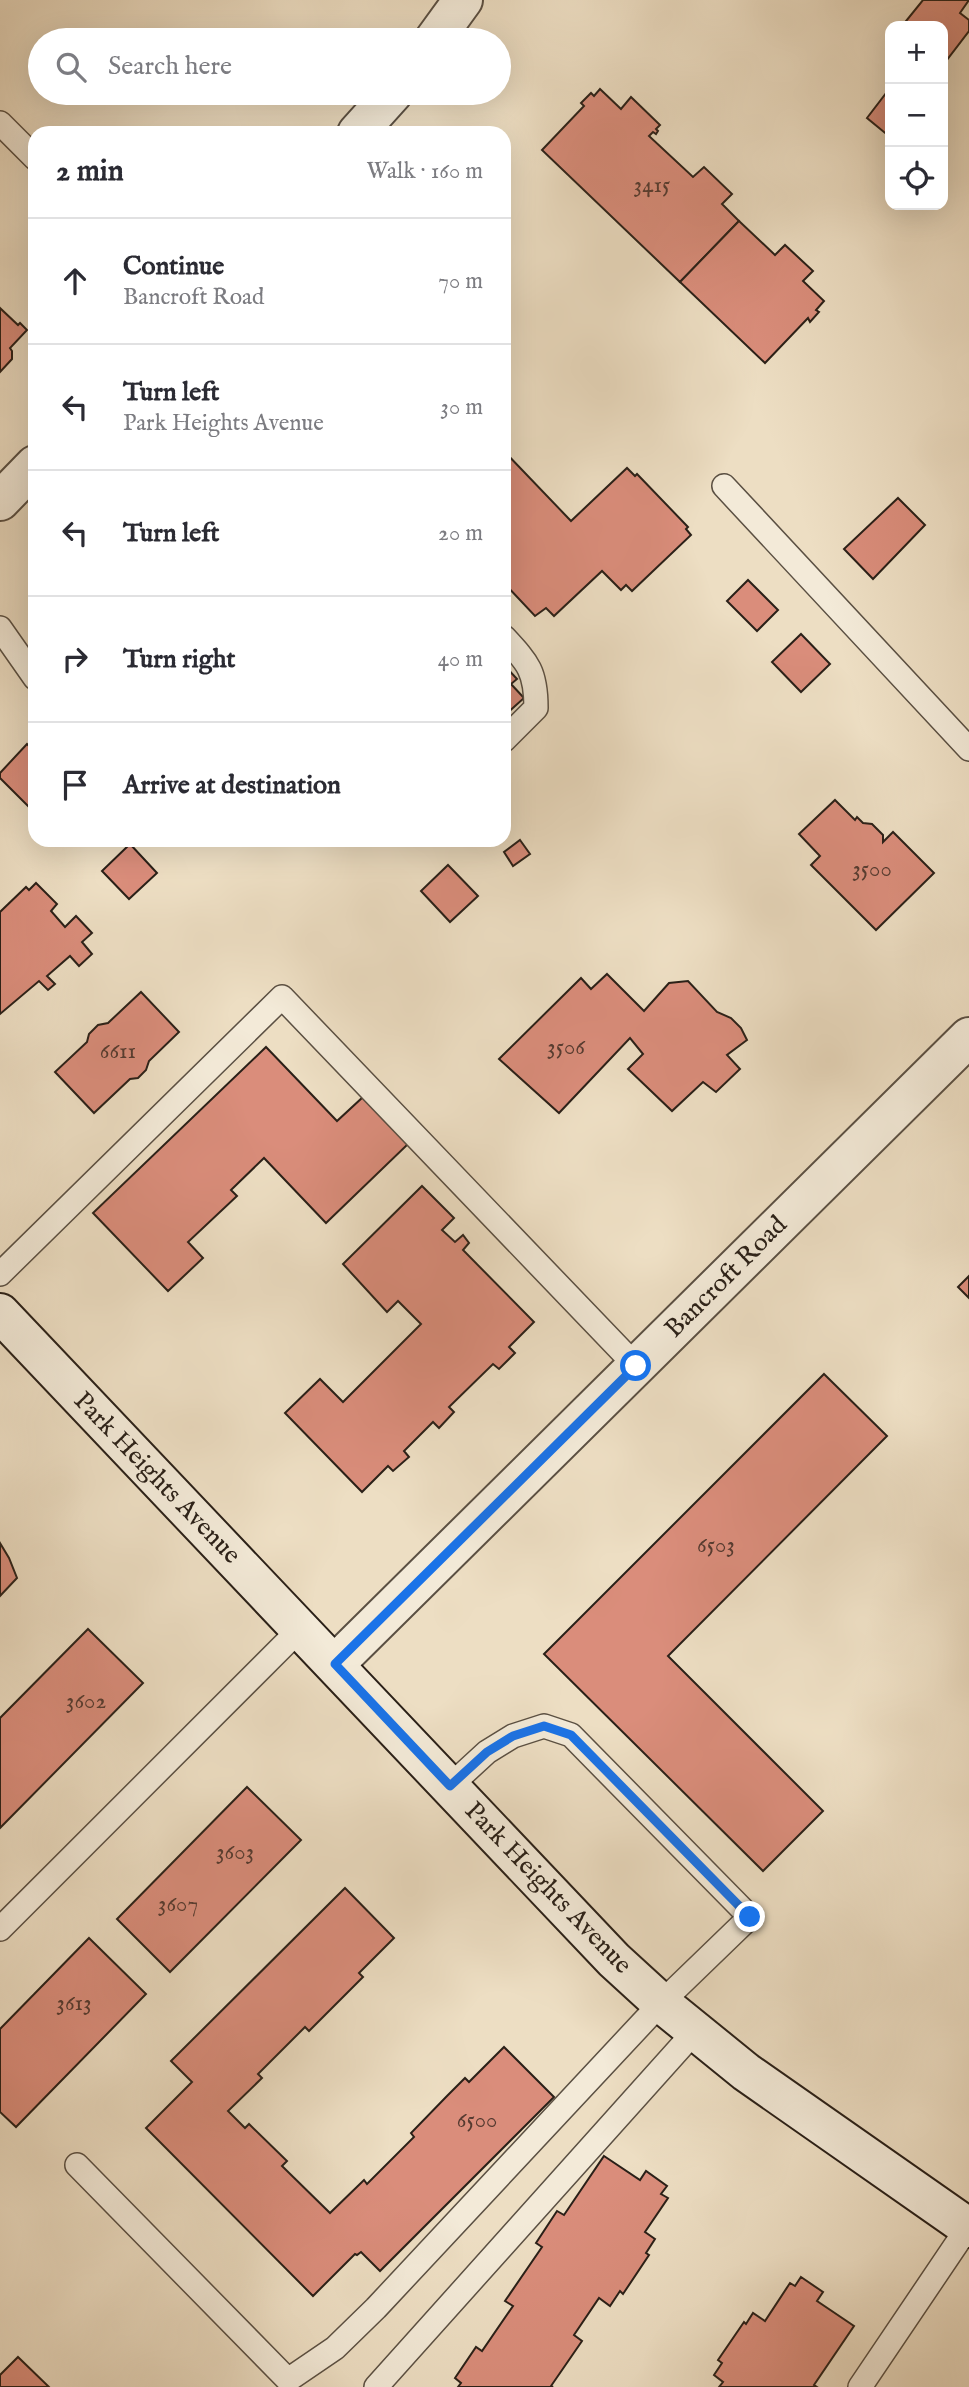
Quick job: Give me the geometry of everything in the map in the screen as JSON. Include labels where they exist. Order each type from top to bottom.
[{"type":"main road","points":[[443,28],[463,0]]},
{"type":"main road","points":[[363,126],[382,105]]},
{"type":"main road","points":[[0,501],[28,472]]},
{"type":"main road","name":"Bancroft Road","points":[[335,1664],[969,1037]]},
{"type":"main road","name":"Park Heights Avenue","points":[[0,1313],[614,1960],[746,2072],[969,2228]]},
{"type":"lane","points":[[0,123],[28,151]]},
{"type":"lane","points":[[724,486],[969,749]]},
{"type":"lane","points":[[0,628],[28,668]]},
{"type":"lane","points":[[511,645],[527,662],[536,691],[536,708],[511,733]]},
{"type":"lane","points":[[0,1274],[282,997],[636,1366]]},
{"type":"lane","points":[[0,1929],[300,1629]]},
{"type":"lane","points":[[77,2165],[288,2380],[335,2348],[376,2308],[662,2003],[750,1917],[571,1735],[544,1726],[513,1736],[487,1752],[450,1786]]},
{"type":"lane","points":[[376,2387],[696,2030]]},
{"type":"lane","points":[[860,2387],[969,2228]]},
{"type":"building","points":[[923,0],[969,0],[960,13],[969,20],[969,31],[948,58],[948,21],[906,21]]},
{"type":"building","points":[[600,89],[621,109],[631,97],[660,125],[656,134],[653,132],[649,136],[693,177],[704,167],[732,194],[722,204],[739,221],[680,282],[542,150],[584,106],[581,103],[591,93],[594,96]]},
{"type":"building","points":[[885,95],[885,133],[867,118]]},
{"type":"building","points":[[739,221],[775,255],[785,245],[813,271],[803,281],[824,301],[810,322],[808,318],[765,363],[680,282]]},
{"type":"building","points":[[0,308],[27,330],[10,348],[12,359],[0,372]]},
{"type":"building","points":[[511,458],[571,521],[627,468],[635,476],[637,474],[688,527],[686,529],[691,535],[632,591],[626,585],[621,590],[602,571],[554,616],[546,608],[535,616],[511,590]]},
{"type":"building","points":[[898,498],[925,525],[873,579],[844,549]]},
{"type":"building","points":[[748,580],[778,610],[757,631],[727,601]]},
{"type":"building","points":[[801,634],[830,664],[801,692],[772,662]]},
{"type":"building","points":[[511,673],[517,679],[511,684]]},
{"type":"building","points":[[511,684],[524,698],[511,710]]},
{"type":"building","points":[[27,744],[28,806],[0,778],[0,773]]},
{"type":"building","points":[[835,800],[855,820],[857,817],[863,823],[872,824],[883,835],[883,842],[893,832],[934,873],[876,930],[811,865],[820,856],[799,834]]},
{"type":"building","points":[[520,840],[530,854],[513,866],[504,852]]},
{"type":"building","points":[[127,847],[133,847],[157,873],[129,899],[102,871]]},
{"type":"building","points":[[448,865],[478,896],[450,922],[421,891]]},
{"type":"building","points":[[36,883],[57,904],[51,911],[65,927],[76,916],[92,933],[82,942],[92,954],[79,966],[70,956],[47,976],[55,984],[48,990],[39,981],[0,1014],[0,912],[26,887],[29,890]]},
{"type":"building","points":[[607,974],[644,1011],[669,983],[688,981],[717,1012],[731,1018],[741,1028],[747,1040],[727,1055],[740,1069],[716,1092],[703,1082],[672,1111],[628,1069],[643,1054],[630,1038],[559,1113],[499,1059],[581,978],[591,989]]},
{"type":"building","points":[[141,992],[179,1032],[149,1061],[146,1070],[138,1078],[130,1079],[94,1113],[55,1072],[87,1042],[89,1034],[98,1025],[108,1023]]},
{"type":"building","points":[[266,1047],[337,1121],[363,1097],[408,1144],[326,1223],[264,1158],[231,1190],[237,1196],[188,1242],[203,1258],[168,1291],[93,1213]]},
{"type":"building","points":[[422,1186],[454,1218],[442,1230],[455,1242],[463,1235],[469,1243],[463,1250],[534,1322],[509,1347],[515,1353],[499,1369],[493,1364],[449,1407],[454,1412],[439,1428],[433,1422],[404,1451],[409,1457],[393,1471],[388,1466],[362,1492],[285,1413],[320,1379],[343,1402],[421,1324],[398,1301],[387,1312],[343,1264]]},
{"type":"building","points":[[969,1276],[969,1298],[958,1287]]},
{"type":"building","points":[[824,1374],[887,1436],[668,1656],[823,1811],[763,1871],[544,1654]]},
{"type":"building","points":[[0,1543],[17,1578],[0,1596]]},
{"type":"building","points":[[88,1629],[143,1683],[0,1828],[0,1718]]},
{"type":"building","points":[[247,1787],[301,1840],[170,1972],[117,1919]]},
{"type":"building","points":[[345,1888],[394,1938],[359,1973],[363,1977],[309,2031],[305,2027],[258,2074],[262,2078],[228,2111],[245,2128],[249,2124],[287,2161],[282,2166],[330,2213],[364,2180],[367,2184],[414,2137],[411,2133],[465,2078],[469,2082],[504,2047],[554,2097],[380,2271],[361,2252],[355,2254],[313,2296],[146,2128],[192,2082],[171,2061]]},
{"type":"building","points":[[89,1938],[146,1994],[16,2127],[0,2112],[0,2029]]},
{"type":"building","points":[[604,2156],[640,2180],[646,2171],[667,2186],[661,2194],[668,2198],[645,2232],[655,2239],[646,2253],[649,2255],[623,2294],[620,2291],[610,2306],[599,2298],[574,2335],[582,2341],[551,2386],[553,2387],[458,2387],[461,2383],[455,2378],[476,2347],[482,2351],[513,2306],[505,2301],[542,2247],[536,2243],[557,2211],[564,2215]]},
{"type":"building","points":[[801,2277],[823,2292],[817,2301],[854,2326],[814,2385],[817,2387],[719,2387],[723,2382],[714,2375],[722,2363],[718,2360],[744,2322],[746,2324],[753,2313],[765,2321],[790,2283],[795,2286]]},
{"type":"building","points":[[18,2357],[49,2387],[0,2387],[0,2375]]},
{"type":"route","points":[[636,1366],[335,1664],[450,1786],[487,1752],[513,1736],[544,1726],[571,1735],[750,1917]]}]
